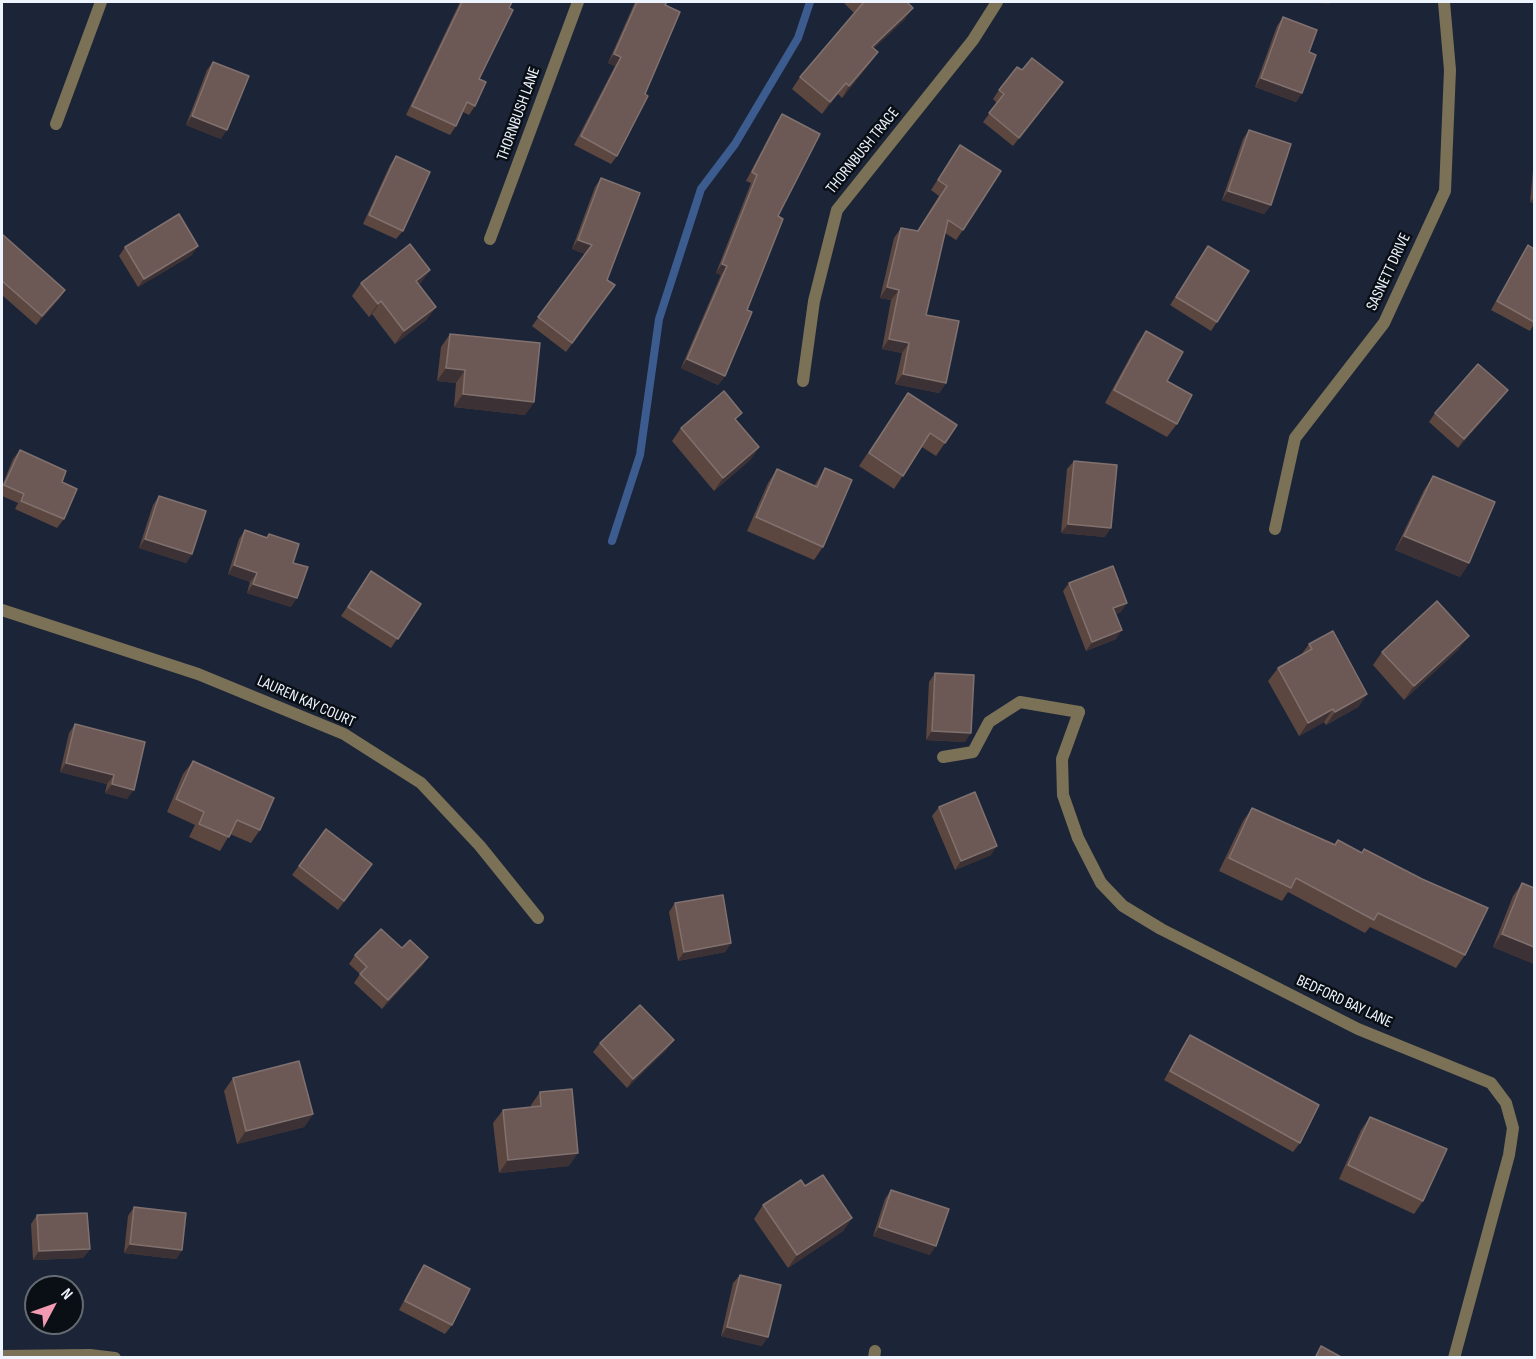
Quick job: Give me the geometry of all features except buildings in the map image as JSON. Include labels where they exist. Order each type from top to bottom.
[{"type":"street","points":[[56,124],[101,2]]},
{"type":"street","name":"THORNBUSH LANE","points":[[490,239],[578,2]]},
{"type":"street","name":"THORNBUSH TRACE","points":[[803,381],[814,301],[837,210],[973,40],[997,2]]},
{"type":"street","name":"SASNETT DRIVE","points":[[1275,529],[1295,438],[1384,323],[1445,191],[1450,70],[1444,2]]},
{"type":"street","name":"LAUREN KAY COURT","points":[[2,610],[198,674],[344,734],[421,783],[480,846],[538,918]]},
{"type":"street","name":"BEDFORD BAY LANE","points":[[943,757],[973,752],[989,722],[1020,702],[1078,711],[1062,759],[1063,795],[1078,838],[1101,883],[1123,906],[1161,929],[1358,1029],[1491,1083],[1506,1103],[1513,1128],[1509,1155],[1454,1358]]},
{"type":"street","points":[[2,1356],[90,1355],[115,1358]]},
{"type":"waterway","points":[[612,541],[640,455],[659,319],[701,189],[735,144],[798,38],[810,2]]}]
